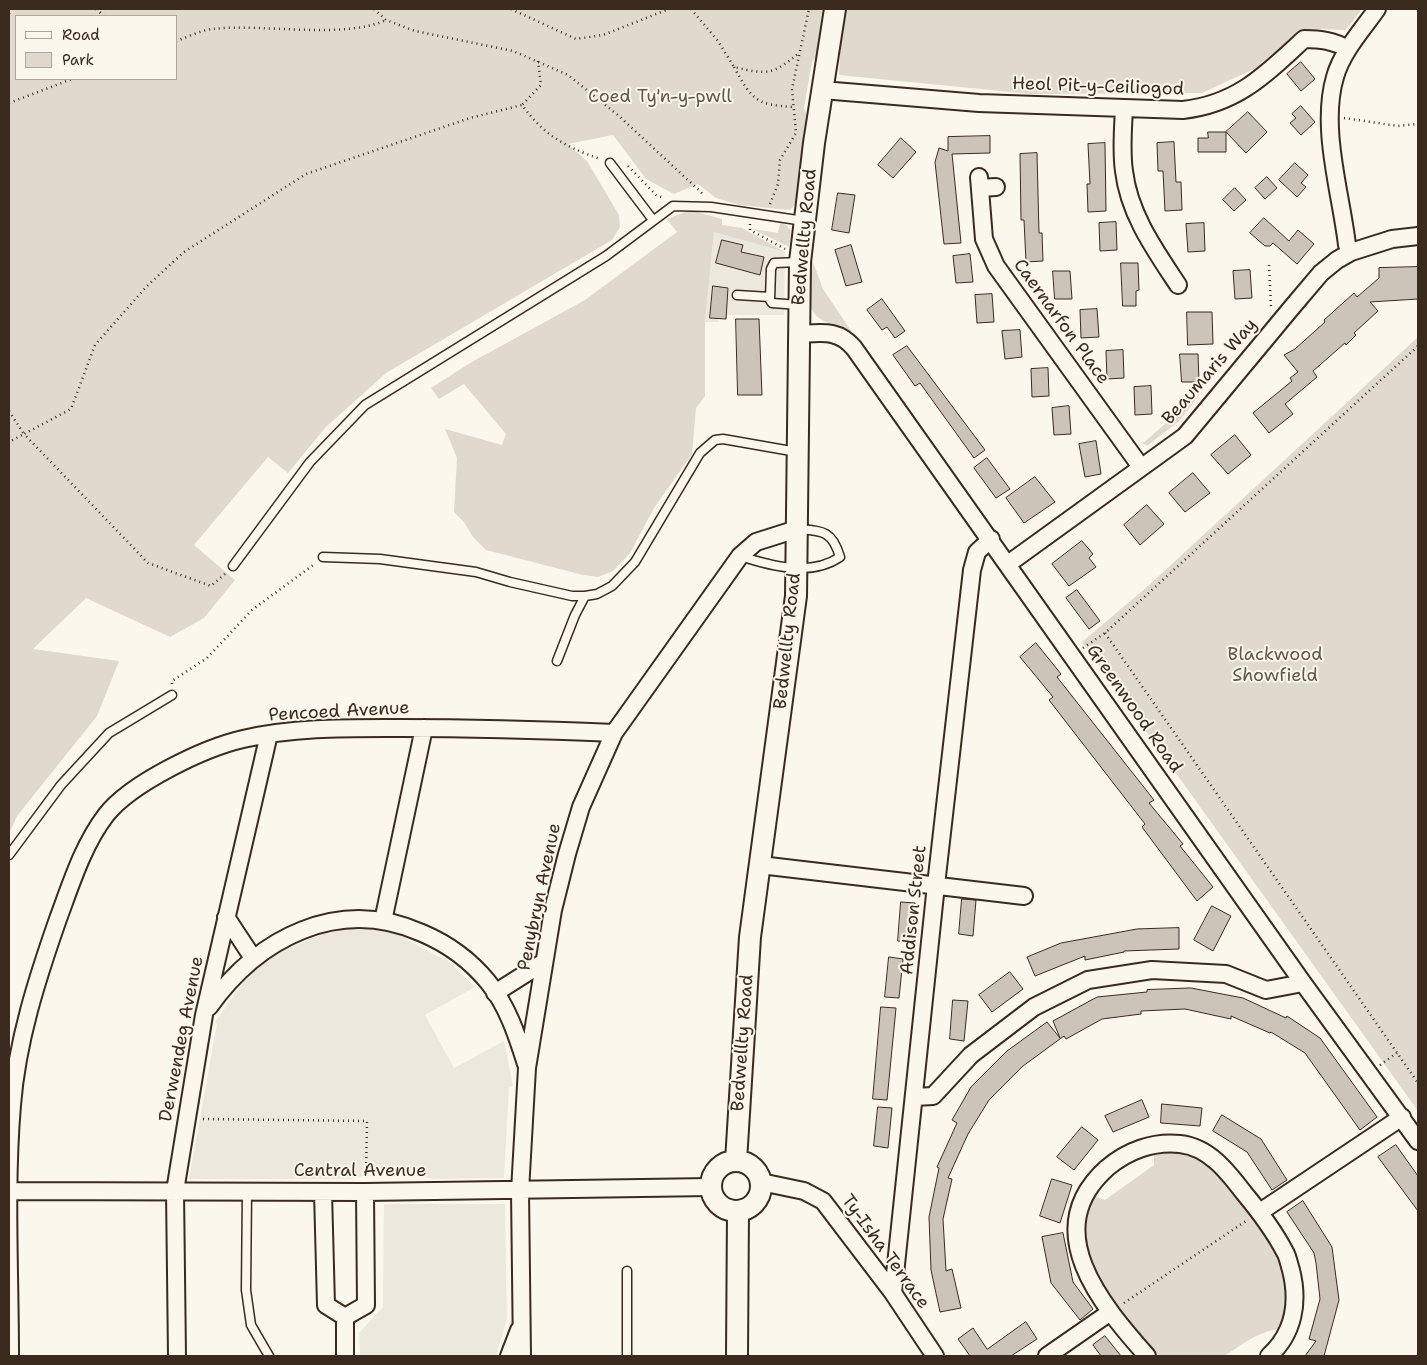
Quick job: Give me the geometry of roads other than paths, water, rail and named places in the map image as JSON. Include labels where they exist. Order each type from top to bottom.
[{"type":"street","name":"Bedwellty Road","points":[[736,1161],[750,937],[796,596],[800,256],[822,90],[835,9]]},
{"type":"street","points":[[1351,252],[1347,244],[1336,176],[1330,118],[1335,77],[1348,49],[1377,9]]},
{"type":"street","name":"Heol Pit-y-Ceiliogod","points":[[822,90],[979,103],[1183,110],[1207,108],[1228,99],[1266,74],[1304,39],[1321,39],[1338,43],[1348,49]]},
{"type":"street","points":[[1124,109],[1124,170],[1128,193],[1142,227],[1178,285]]},
{"type":"street","name":"Caernarfon Place","points":[[985,184],[984,240],[996,266],[1141,467]]},
{"type":"street","name":"Beaumaris Way","points":[[1008,564],[1192,428],[1321,273],[1351,252],[1392,239],[1418,236]]},
{"type":"street","name":"Greenwood Road","points":[[799,334],[834,334],[844,337],[991,539],[1303,983],[1418,1141]]},
{"type":"street","name":"Penybryn Avenue","points":[[522,1356],[520,1191],[527,1068],[553,910],[578,817],[614,733],[740,556],[756,542],[797,529]]},
{"type":"street","name":"Addison Street","points":[[893,1293],[936,885],[972,570],[977,552],[991,539]]},
{"type":"street","points":[[384,921],[424,728]]},
{"type":"street","name":"Pencoed Avenue","points":[[10,1356],[9,1191],[12,1104],[22,1040],[67,895],[96,832],[107,814],[125,796],[144,783],[217,747],[269,734],[313,729],[424,728],[614,733]]},
{"type":"street","name":"Derwendeg Avenue","points":[[177,1356],[175,1191],[204,1016],[269,734]]},
{"type":"street","points":[[760,865],[1024,896]]},
{"type":"street","points":[[226,917],[254,958]]},
{"type":"street","points":[[204,1016],[223,987],[254,958],[293,934],[322,923],[357,918],[384,921],[410,928],[439,941],[467,960],[495,993],[513,1025],[527,1068]]},
{"type":"street","points":[[495,993],[544,962]]},
{"type":"street","points":[[915,1097],[934,1096],[971,1055],[1034,1007],[1088,980],[1152,970],[1226,974],[1266,990],[1303,983]]},
{"type":"street","points":[[1260,1212],[1402,1117]]},
{"type":"street","points":[[1147,1356],[1109,1313],[1081,1264],[1076,1232],[1081,1205],[1095,1180],[1121,1156],[1149,1145],[1181,1144],[1206,1153],[1224,1168],[1260,1212],[1287,1254],[1294,1282],[1295,1310],[1287,1334],[1269,1356]]},
{"type":"street","points":[[736,1161],[749,1165],[760,1182],[760,1190],[752,1205],[738,1211],[730,1210],[717,1202],[711,1187],[712,1179],[721,1166],[736,1161]]},
{"type":"street","name":"Ty-Isha Terrace","points":[[760,1182],[804,1191],[823,1201],[893,1293],[935,1356]]},
{"type":"street","name":"Central Avenue","points":[[9,1191],[365,1192],[711,1187]]},
{"type":"street","points":[[323,1192],[326,1305],[345,1317]]},
{"type":"street","points":[[345,1317],[366,1305],[365,1192]]},
{"type":"street","points":[[737,1356],[738,1211]]},
{"type":"street","points":[[1046,1356],[1109,1313]]},
{"type":"street","points":[[345,1317],[345,1356]]},
{"type":"street","points":[[509,1356],[523,1322]]},
{"type":"lane","points":[[610,162],[653,220]]},
{"type":"lane","points":[[233,566],[310,462],[364,405],[606,256],[673,206],[711,207],[804,221]]},
{"type":"lane","points":[[799,305],[772,303],[770,297],[771,269],[774,263],[800,256]]},
{"type":"lane","points":[[737,295],[770,297]]},
{"type":"lane","points":[[323,557],[380,559],[476,572],[572,596],[597,594],[612,586],[635,562],[700,453],[715,440],[731,439],[790,452],[799,452]]},
{"type":"lane","points":[[740,556],[768,565],[796,568],[828,565],[840,557],[836,542],[823,532],[797,529]]},
{"type":"lane","points":[[557,661],[575,615],[585,596]]},
{"type":"lane","points":[[9,855],[61,785],[109,733],[172,695]]},
{"type":"lane","points":[[247,1191],[246,1290],[251,1325],[269,1356]]},
{"type":"lane","points":[[627,1271],[627,1356]]},
{"type":"park label","name":"Coed Ty'n-y-pwll","points":[[660,97]]},
{"type":"park label","name":"Blackwood Showfield","points":[[1275,665]]}]
